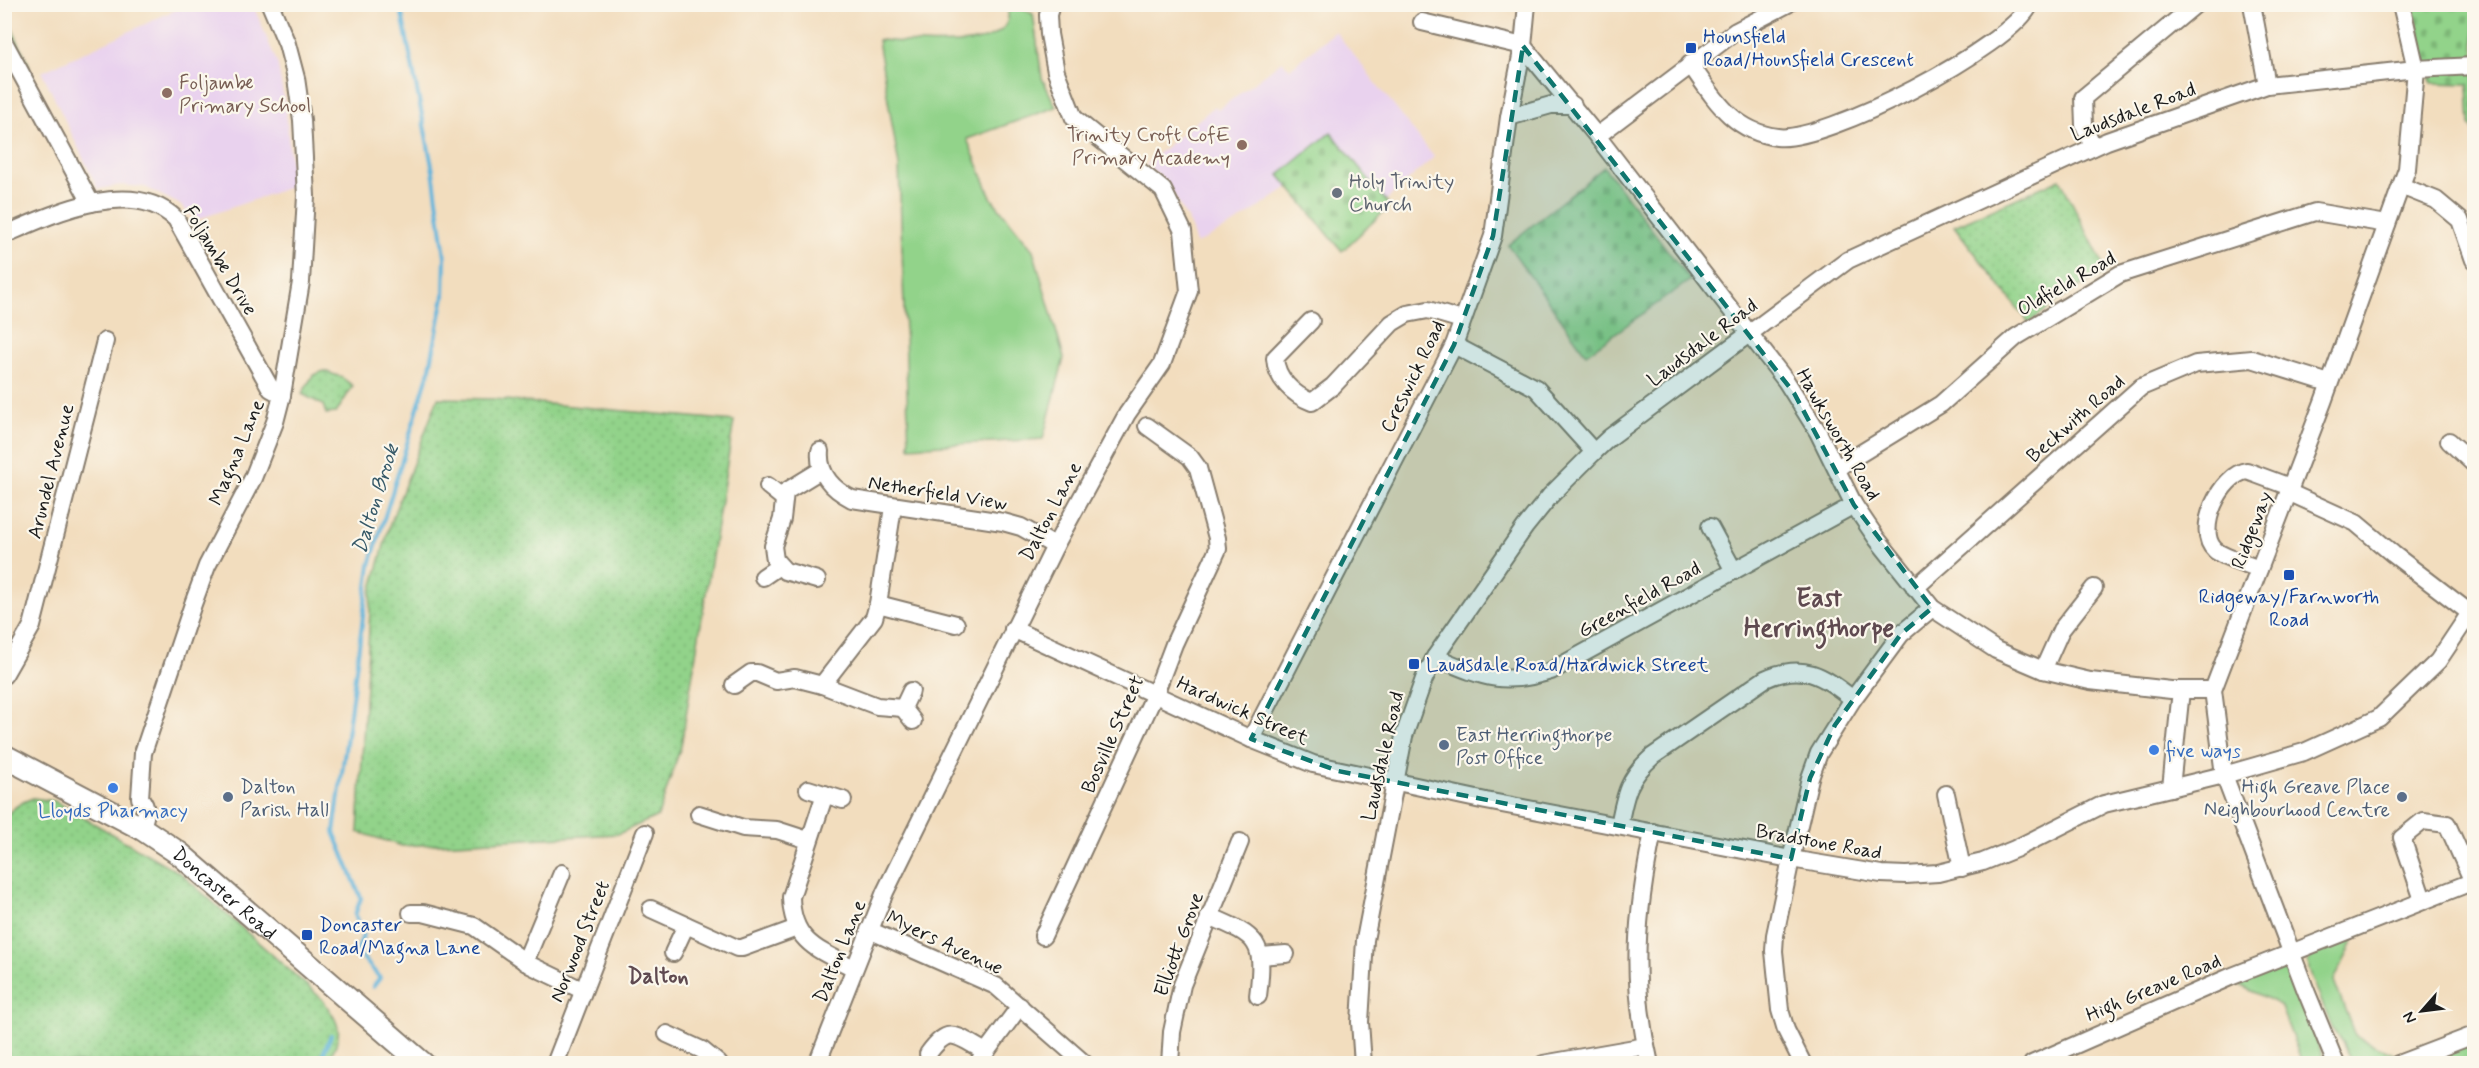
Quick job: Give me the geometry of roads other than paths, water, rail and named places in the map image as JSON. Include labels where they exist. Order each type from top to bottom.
[{"type":"main road","name":"Doncaster Road","points":[[4,756],[133,824],[201,871],[423,1064]]},
{"type":"street","name":"Magna Lane","points":[[133,824],[147,816],[145,803],[140,798],[142,753],[189,614],[207,566],[253,478],[275,422],[282,395],[301,282],[306,196],[302,120],[296,78],[287,44],[270,4]]},
{"type":"street","name":"Dalton Lane","points":[[817,1064],[885,891],[1055,546],[1127,414],[1162,364],[1189,291],[1184,231],[1163,190],[1074,118],[1056,72],[1048,34],[1048,15],[1051,4]]},
{"type":"street","name":"Creswick Road","points":[[1251,739],[1455,345],[1493,236],[1509,117],[1523,46],[1527,4]]},
{"type":"street","points":[[1598,136],[1736,31],[1788,4]]},
{"type":"street","points":[[1690,64],[1726,114],[1751,130],[1779,138],[1808,134],[1842,123],[1904,94],[1974,54],[2005,34],[2030,4]]},
{"type":"street","points":[[2093,147],[2084,125],[2083,98],[2196,4]]},
{"type":"street","points":[[2252,4],[2267,84]]},
{"type":"street","name":"Ridgeway","points":[[2336,1064],[2224,775],[2213,690],[2408,169],[2416,69],[2401,4]]},
{"type":"street","points":[[1422,22],[1523,46]]},
{"type":"street","points":[[4,42],[91,202]]},
{"type":"street","name":"Hawksworth Road","points":[[1523,46],[1598,136],[1750,332],[1794,393],[1837,468],[1854,505],[1877,539],[1932,608],[1996,650],[2043,670],[2090,681],[2181,690],[2213,690]]},
{"type":"street","name":"Laudsdale Road","points":[[1363,1064],[1360,1022],[1365,940],[1404,736],[1424,679],[1435,657],[1525,527],[1550,496],[1609,438],[1848,260],[2093,147],[2267,84],[2416,69],[2475,66]]},
{"type":"street","points":[[1509,117],[1551,105],[1573,105]]},
{"type":"street","points":[[2401,186],[2436,200],[2460,220],[2475,260]]},
{"type":"street","name":"Foljambe Drive","points":[[4,235],[39,219],[91,202],[134,200],[165,209],[176,219],[271,389],[282,395]]},
{"type":"street","name":"Oldfield Road","points":[[1837,468],[1941,404],[2016,337],[2120,274],[2315,212],[2387,224]]},
{"type":"street","points":[[1311,321],[1275,358],[1276,371],[1299,397],[1312,402],[1333,386],[1392,323],[1407,314],[1428,310],[1462,320]]},
{"type":"street","name":"Arundel Avenue","points":[[4,675],[32,626],[105,341]]},
{"type":"street","points":[[1455,345],[1536,388],[1594,452]]},
{"type":"street","name":"Beckwith Road","points":[[1915,588],[2141,387],[2196,364],[2252,359],[2329,383]]},
{"type":"street","name":"Bosville Street","points":[[1043,936],[1155,694],[1174,644],[1218,549],[1198,468],[1190,457],[1150,435]]},
{"type":"street","points":[[2449,441],[2475,464]]},
{"type":"street","points":[[817,580],[792,574],[780,566],[775,560],[772,546],[782,519],[783,498],[788,490],[821,470],[820,451]]},
{"type":"street","name":"Netherfield View","points":[[821,470],[839,493],[852,499],[1003,522],[1021,527],[1055,546]]},
{"type":"street","points":[[2259,569],[2216,551],[2208,538],[2211,504],[2226,484],[2240,472],[2247,471],[2356,523],[2392,554],[2472,614]]},
{"type":"street","points":[[768,486],[783,498]]},
{"type":"street","name":"Greenfield Road","points":[[1435,657],[1492,679],[1511,680],[1551,671],[1854,505]]},
{"type":"street","points":[[822,685],[874,618],[893,507]]},
{"type":"street","points":[[1710,527],[1734,571]]},
{"type":"street","points":[[763,577],[780,566]]},
{"type":"street","points":[[2043,670],[2061,630],[2094,588]]},
{"type":"street","points":[[878,604],[956,624]]},
{"type":"street","points":[[1803,1064],[1786,1030],[1780,1010],[1776,983],[1775,935],[1813,770],[1835,725],[1852,699],[1901,634],[1932,608]]},
{"type":"street","name":"Bradstone Road","points":[[1396,782],[1791,859],[1890,874],[1938,873],[1962,868],[2015,849],[2104,804],[2224,775],[2304,752],[2379,718],[2439,660],[2472,614]]},
{"type":"street","name":"Hardwick Street","points":[[1013,629],[1251,739],[1313,764],[1396,782]]},
{"type":"street","points":[[1619,826],[1626,793],[1639,768],[1765,679],[1781,672],[1798,670],[1816,674],[1852,699]]},
{"type":"street","points":[[734,684],[744,676],[757,673],[776,681],[795,678],[908,714],[912,691]]},
{"type":"street","points":[[2171,788],[2181,690]]},
{"type":"street","points":[[808,789],[843,800]]},
{"type":"street","points":[[825,794],[791,897],[791,912],[797,928],[813,947],[854,968]]},
{"type":"street","points":[[1946,794],[1962,868]]},
{"type":"street","points":[[699,814],[743,828],[777,830],[808,840]]},
{"type":"street","points":[[2423,900],[2402,838],[2423,821],[2447,824],[2474,882]]},
{"type":"street","points":[[1650,1064],[1637,993],[1641,889],[1653,832]]},
{"type":"street","name":"Norwood Street","points":[[555,1064],[645,833]]},
{"type":"street","name":"Elliott Grove","points":[[1170,1064],[1172,1032],[1182,985],[1240,842]]},
{"type":"street","points":[[525,962],[562,873]]},
{"type":"street","name":"High Greave Road","points":[[2031,1064],[2230,977],[2474,882]]},
{"type":"street","points":[[419,909],[474,926],[525,962],[582,990]]},
{"type":"street","points":[[651,909],[731,946],[742,948],[797,928]]},
{"type":"street","points":[[1209,916],[1249,935],[1258,946],[1261,956],[1258,996]]},
{"type":"street","points":[[673,953],[686,925]]},
{"type":"street","name":"Myers Avenue","points":[[869,930],[996,986],[1085,1064]]},
{"type":"street","points":[[1261,956],[1287,954]]},
{"type":"street","points":[[928,1054],[939,1039],[945,1035],[953,1035],[981,1058],[1020,1006]]},
{"type":"street","points":[[667,1034],[702,1050],[719,1064]]},
{"type":"street","points":[[2398,1064],[2475,1035]]},
{"type":"street","points":[[1543,1064],[1646,1046]]},
{"type":"waterway","name":"Dalton Brook","points":[[373,987],[380,978],[357,951],[363,935],[355,915],[361,898],[334,832],[370,565],[430,368],[444,296],[445,256],[433,171],[400,4]]},
{"type":"waterway","name":"Dalton Brook","points":[[319,1064],[331,1035]]},
{"type":"place","name":"Hounsfield Road/Hounsfield Crescent","points":[[1691,48]]},
{"type":"place","name":"Foljambe Primary School","points":[[167,93]]},
{"type":"place","name":"Trinity Croft CofE Primary Academy","points":[[1242,145]]},
{"type":"place","name":"Holy Trinity Church","points":[[1337,193]]},
{"type":"place","name":"Ridgeway/Farnworth Road","points":[[2289,575]]},
{"type":"place","name":"Laudsdale Road/Hardwick Street","points":[[1414,664]]},
{"type":"place","name":"East Herringthorpe Post Office","points":[[1444,745]]},
{"type":"place","name":"five ways","points":[[2154,750]]},
{"type":"place","name":"Lloyds Pharmacy","points":[[113,788]]},
{"type":"place","name":"Dalton Parish Hall","points":[[228,797]]},
{"type":"place","name":"High Greave Place Neighbourhood Centre","points":[[2402,797]]},
{"type":"place","name":"Doncaster Road/Magna Lane","points":[[307,935]]},
{"type":"district","name":"East Herringthorpe","points":[[1819,612]]},
{"type":"district","name":"Dalton","points":[[658,975]]}]
